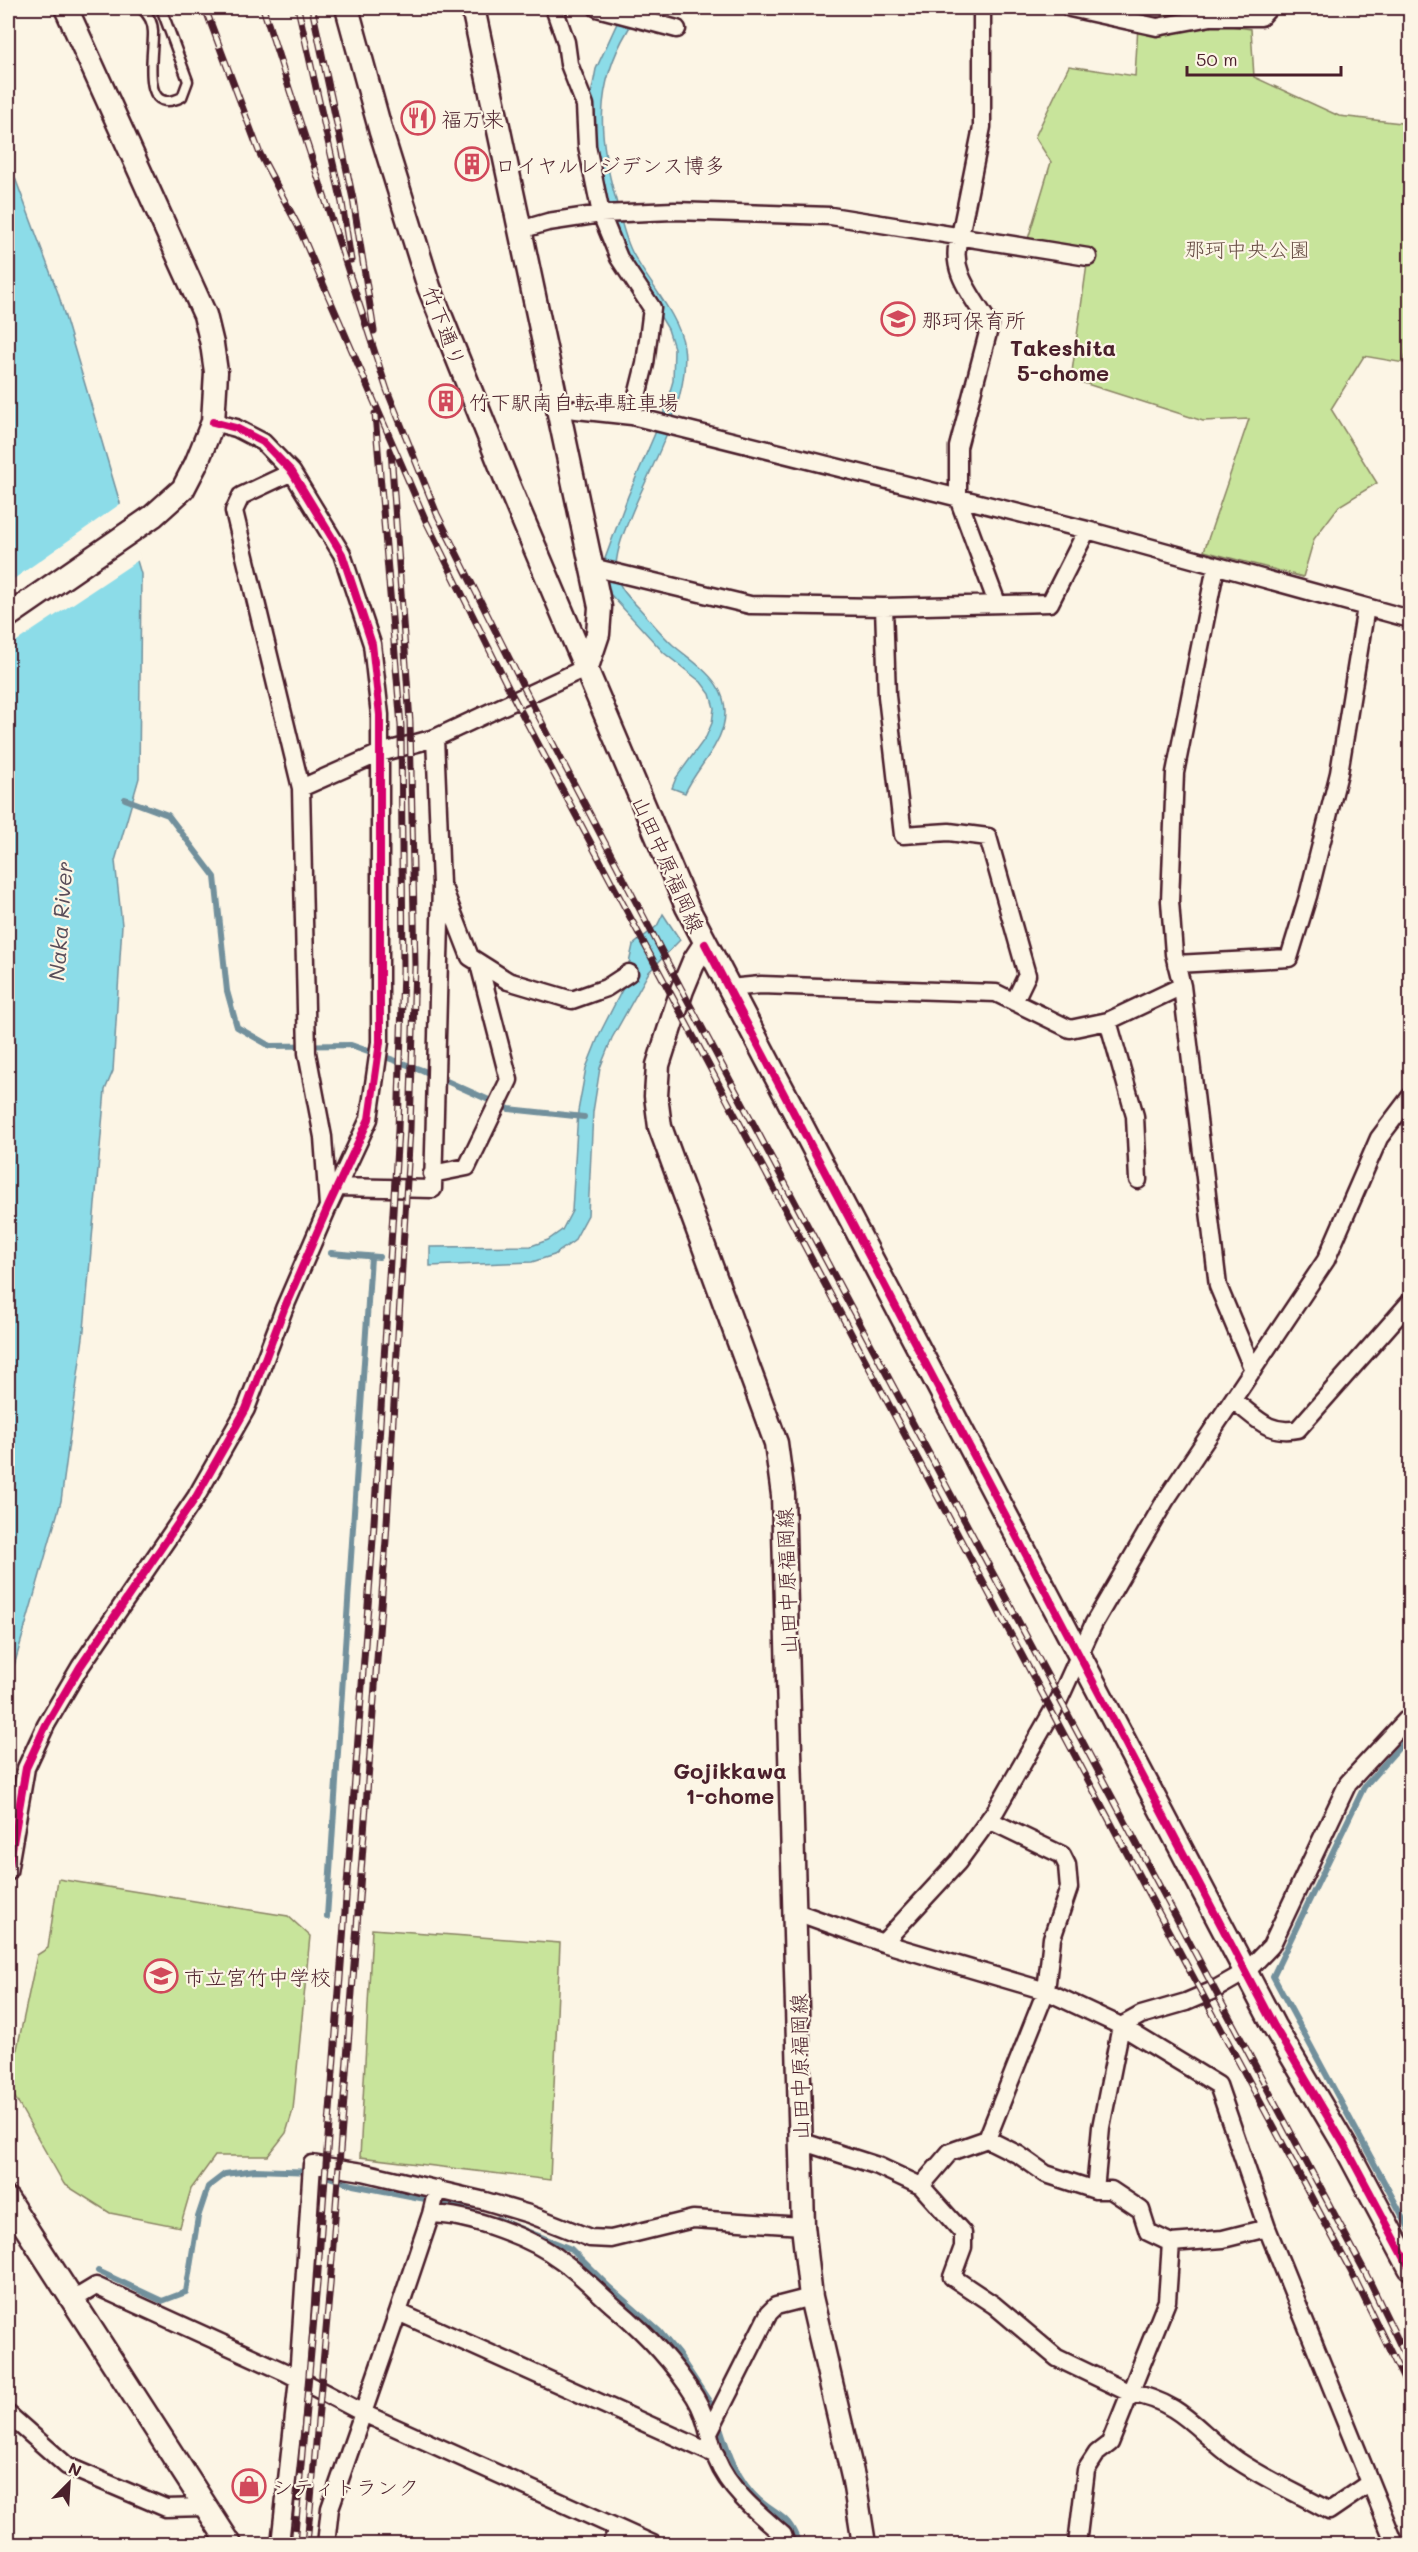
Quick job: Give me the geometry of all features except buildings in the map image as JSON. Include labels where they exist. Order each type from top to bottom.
[{"type":"main road","points":[[8,616],[153,516],[183,489],[213,422],[216,372],[213,344],[205,315],[66,8]]},
{"type":"main road","name":"竹下通り","points":[[346,8],[381,132],[429,287],[510,489],[587,666]]},
{"type":"main road","points":[[473,8],[558,408],[599,570],[598,634],[587,666]]},
{"type":"main road","name":"山田中原福岡線","points":[[587,666],[613,735],[705,944],[694,961],[671,1023],[658,1065],[656,1096],[660,1127],[776,1443],[783,1495],[803,2226],[811,2297],[854,2481],[864,2544]]},
{"type":"main road","points":[[705,944],[1274,2025],[1345,2146],[1410,2268]]},
{"type":"main road","points":[[8,2200],[71,2301],[230,2544]]},
{"type":"street","points":[[554,8],[566,42],[569,64],[585,105],[587,146],[601,214],[619,258],[652,308],[645,364],[632,416]]},
{"type":"street","points":[[597,8],[677,29]]},
{"type":"street","points":[[982,8],[982,127],[960,236],[955,249],[957,270],[990,325],[958,447],[958,498],[997,603]]},
{"type":"street","points":[[1070,8],[1157,27],[1211,17],[1262,17],[1269,8]]},
{"type":"street","points":[[519,230],[548,222],[601,214],[675,211],[831,216],[1088,257]]},
{"type":"street","points":[[558,408],[632,416],[1087,530],[1410,619]]},
{"type":"street","points":[[8,1872],[26,1768],[46,1725],[80,1667],[196,1497],[246,1409],[284,1309],[369,1119],[380,1042],[380,715],[372,644],[342,554],[292,472],[263,442],[236,428],[213,422]]},
{"type":"street","points":[[292,472],[241,496],[234,511],[301,788],[307,1053],[323,1137],[328,1207]]},
{"type":"street","points":[[599,570],[750,605],[884,607],[1050,603],[1087,530]]},
{"type":"street","points":[[1216,566],[1175,774],[1170,901],[1176,964],[1182,986],[1218,1286],[1252,1370]]},
{"type":"street","points":[[884,607],[887,696],[903,835],[949,832],[988,837],[1027,975],[1014,1002]]},
{"type":"street","points":[[1176,964],[1288,958],[1308,896],[1339,773],[1366,607]]},
{"type":"street","points":[[301,788],[380,753],[435,738],[587,666]]},
{"type":"street","points":[[337,1187],[433,1189],[441,884],[435,738]]},
{"type":"street","points":[[441,884],[470,957],[508,981],[572,1000],[606,988],[628,973]]},
{"type":"street","points":[[432,1174],[466,1167],[509,1080],[479,964]]},
{"type":"street","points":[[729,988],[761,985],[996,993],[1070,1029],[1108,1021],[1182,986]]},
{"type":"street","points":[[1108,1021],[1135,1116],[1138,1180]]},
{"type":"street","points":[[883,1943],[958,1862],[989,1820],[1059,1700],[1094,1623],[1165,1501],[1234,1401],[1252,1370],[1326,1260],[1378,1138],[1410,1097]]},
{"type":"street","points":[[1234,1401],[1270,1429],[1283,1432],[1298,1429],[1410,1302]]},
{"type":"street","points":[[1095,2190],[1101,2127],[1121,2026],[1141,2015],[1203,1995],[1247,1971],[1271,1946],[1348,1783],[1410,1716]]},
{"type":"street","points":[[987,2139],[1046,1991],[1052,1938],[1069,1888],[1066,1865],[1062,1855],[989,1820]]},
{"type":"street","points":[[796,1912],[883,1943],[1046,1991],[1121,2026],[1218,2085],[1267,2228],[1395,2544]]},
{"type":"street","points":[[921,2186],[950,2151],[987,2139],[1019,2155],[1046,2174],[1095,2190],[1111,2190],[1141,2210],[1148,2232],[1171,2243],[1223,2239],[1267,2228]]},
{"type":"street","points":[[800,2141],[878,2166],[921,2186],[963,2233],[963,2247],[952,2277],[994,2305],[1057,2358],[1182,2413],[1237,2460],[1329,2511],[1370,2482]]},
{"type":"street","points":[[280,2544],[298,2379],[312,2164],[437,2189],[529,2214],[590,2238],[611,2239],[693,2219],[803,2226]]},
{"type":"street","points":[[326,2544],[330,2508],[431,2214],[437,2189]]},
{"type":"street","points":[[431,2214],[447,2214],[516,2236],[561,2260],[635,2324],[667,2356],[700,2406],[711,2427],[711,2443],[716,2455],[736,2490],[783,2535],[786,2544]]},
{"type":"street","points":[[1077,2544],[1086,2470],[1097,2453],[1110,2443],[1167,2301],[1171,2243]]},
{"type":"street","points":[[71,2301],[96,2286],[298,2379],[363,2413],[653,2544]]},
{"type":"street","points":[[711,2427],[769,2313],[776,2306],[811,2297]]},
{"type":"street","points":[[398,2312],[716,2455]]},
{"type":"street","points":[[8,2414],[67,2466],[166,2508],[205,2507]]},
{"type":"street","points":[[611,2544],[618,2529]]},
{"type":"lane","points":[[141,8],[151,21],[153,32],[151,85],[160,98],[168,101],[182,97],[188,81],[161,8]]},
{"type":"green space","points":[[1164,8],[1258,8],[1258,15],[1162,18]]},
{"type":"green space","name":"那珂中央公園","points":[[1211,23],[1251,29],[1254,77],[1339,116],[1410,124],[1410,330],[1404,363],[1364,356],[1331,409],[1377,483],[1339,506],[1314,539],[1303,577],[1204,551],[1249,419],[1203,421],[1071,379],[1088,257],[1028,239],[1051,162],[1035,137],[1069,66],[1135,76],[1138,26]]},
{"type":"green space","points":[[58,1879],[288,1916],[310,1936],[293,2110],[286,2133],[268,2156],[215,2156],[191,2189],[180,2227],[110,2213],[64,2184],[9,2087],[37,1955],[48,1948]]},
{"type":"green space","points":[[372,1929],[560,1943],[550,2180],[360,2157]]},
{"type":"water","points":[[624,8],[642,8],[617,51],[609,72],[602,113],[606,155],[627,240],[638,263],[676,323],[684,347],[685,367],[676,409],[622,537],[616,573],[626,594],[669,641],[712,679],[723,700],[725,713],[720,736],[685,793],[672,788],[676,778],[706,737],[712,723],[714,708],[710,694],[701,682],[664,653],[610,594],[603,564],[628,496],[663,415],[673,381],[674,348],[668,329],[623,254],[595,177],[590,100],[596,69]]},
{"type":"water","name":"Naka River","points":[[8,159],[58,293],[141,574],[139,778],[115,861],[122,925],[113,1071],[105,1090],[84,1330],[61,1501],[8,1687]]},
{"type":"water","points":[[663,914],[680,940],[649,972],[612,1038],[600,1068],[593,1112],[588,1215],[574,1241],[554,1255],[532,1262],[430,1266],[430,1247],[531,1246],[548,1240],[562,1230],[572,1211],[578,1111],[586,1068],[600,1033],[624,986],[633,945],[657,926]]},
{"type":"pier","points":[[123,502],[140,559],[8,647],[8,583]]},
{"type":"waterway","points":[[125,799],[168,815],[215,877],[227,991],[237,1027],[270,1046],[351,1045],[422,1070],[509,1109],[584,1117]]},
{"type":"waterway","points":[[331,1253],[379,1257]]},
{"type":"waterway","points":[[327,1917],[371,1257]]},
{"type":"waterway","points":[[1410,1735],[1364,1787],[1273,1976],[1410,2230]]},
{"type":"waterway","points":[[98,2271],[162,2301],[186,2292],[198,2217],[208,2187],[225,2174],[255,2170],[314,2172],[353,2185],[441,2202],[484,2216]]},
{"type":"waterway","points":[[497,2219],[571,2249],[609,2287],[659,2331],[678,2354],[716,2412]]},
{"type":"waterway","points":[[718,2421],[738,2474],[759,2500],[787,2522],[799,2544]]},
{"type":"railway","points":[[205,8],[260,154],[298,226],[426,521],[509,689],[1352,2273],[1410,2392]]},
{"type":"railway","points":[[263,8],[387,390],[437,514],[527,694],[682,990],[1364,2270],[1410,2365]]},
{"type":"railway","points":[[298,8],[342,203],[351,260]]},
{"type":"railway","points":[[312,8],[353,199],[374,331]]},
{"type":"railway","points":[[294,2544],[317,2284],[373,1539],[398,1130],[403,970],[401,726],[375,414]]},
{"type":"railway","points":[[307,2544],[330,2285],[386,1540],[410,1129],[415,966],[410,722],[391,450]]},
{"type":"cycle path","points":[[8,1872],[26,1768],[46,1725],[80,1667],[196,1497],[246,1409],[284,1309],[369,1119],[380,1042],[380,715],[372,644],[342,554],[292,472],[263,442],[236,428],[213,422]]},
{"type":"cycle path","points":[[705,944],[1274,2026],[1345,2146],[1410,2268]]},
{"type":"place","name":"福万来","points":[[418,118]]},
{"type":"place","name":"ロイヤルレジデンス博多","points":[[472,164]]},
{"type":"place","name":"那珂保育所","points":[[898,319]]},
{"type":"place","name":"竹下駅南自転車駐車場","points":[[446,401]]},
{"type":"place","name":"市立宮竹中学校","points":[[161,1976]]},
{"type":"place","name":"シティトランク","points":[[249,2486]]},
{"type":"district","name":"Takeshita 5-chome","points":[[1063,360]]},
{"type":"district","name":"Gojikkawa 1-chome","points":[[730,1782]]}]
